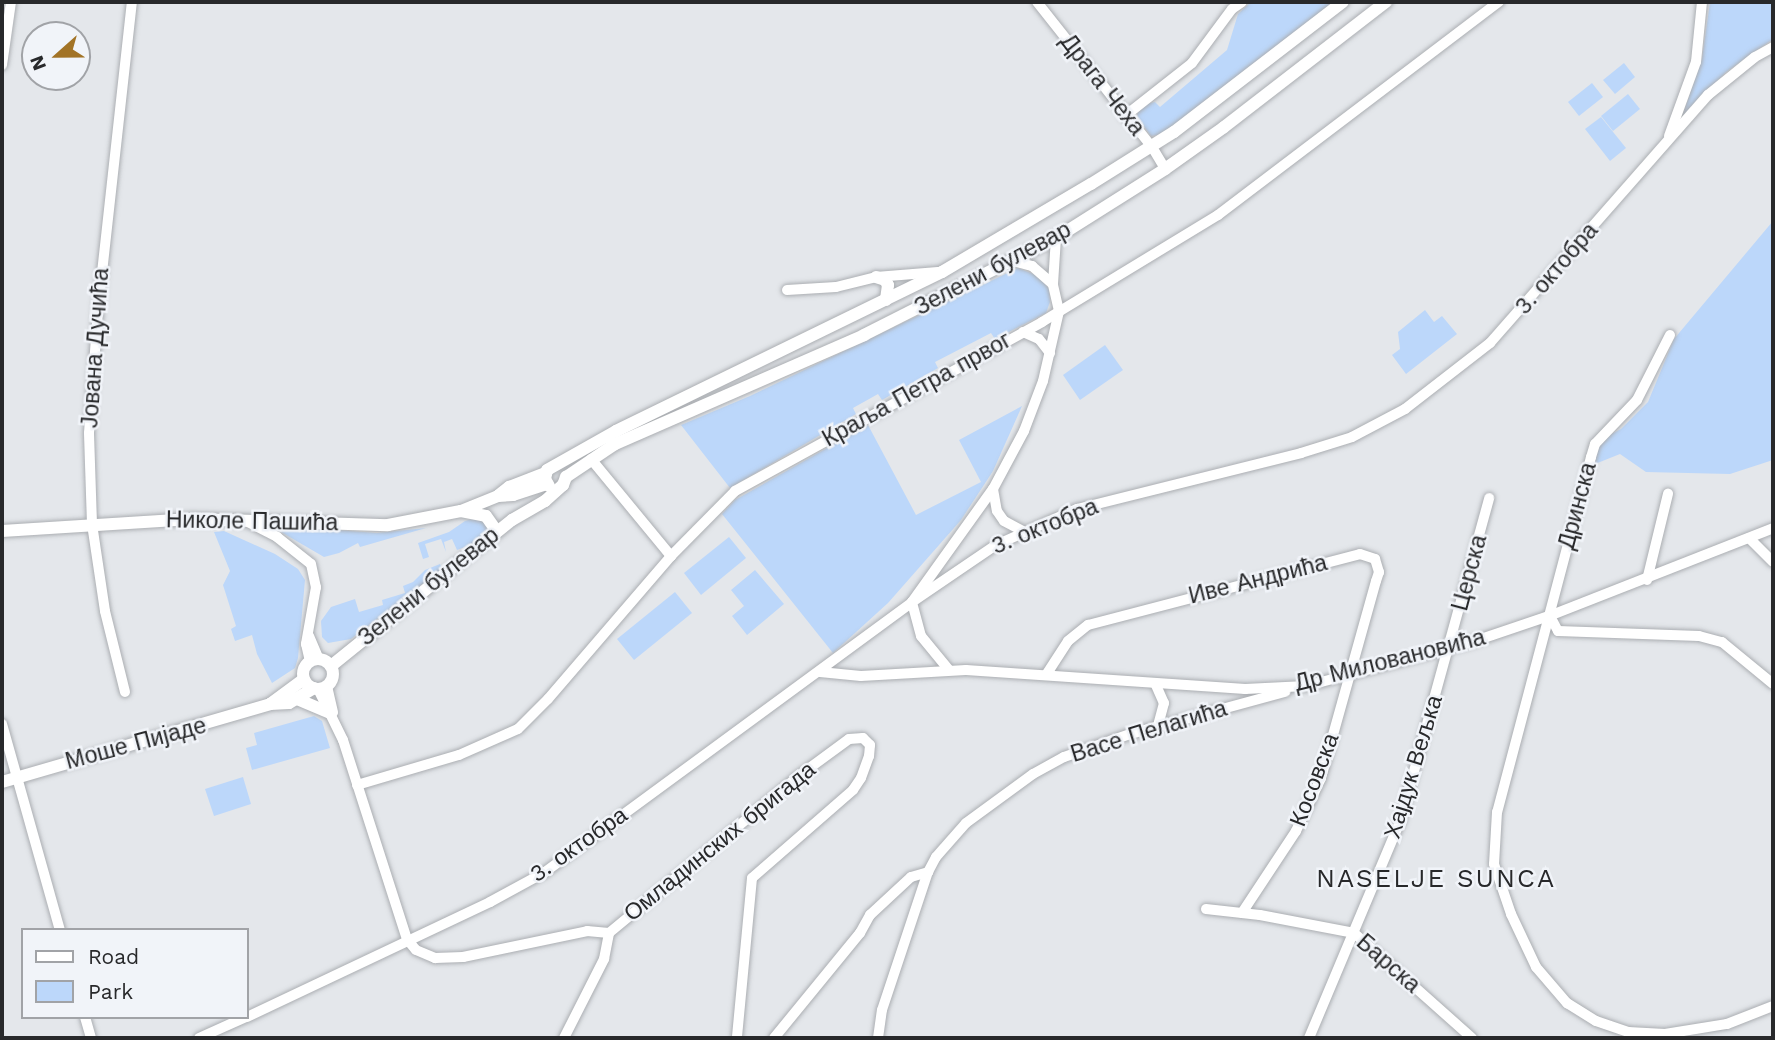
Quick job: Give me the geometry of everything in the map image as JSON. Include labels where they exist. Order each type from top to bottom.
[{"type":"street","points":[[2,65],[11,2]]},
{"type":"street","name":"Јована Дучића","points":[[125,692],[105,611],[92,524],[89,467],[92,370],[132,2]]},
{"type":"street","name":"Драга Чеха","points":[[1037,2],[1125,116],[1152,146],[1165,169]]},
{"type":"street","points":[[1125,116],[1192,63],[1232,9],[1242,2]]},
{"type":"street","name":"Зелени булевар","points":[[331,666],[527,509],[531,499],[551,480],[631,423],[942,272],[1152,146],[1343,2]]},
{"type":"street","name":"Зелени булевар","points":[[551,480],[563,485],[566,477],[591,459],[642,430],[832,350],[1055,238],[1165,169],[1386,2]]},
{"type":"street","name":"Краља Петра првог","points":[[357,785],[460,755],[518,729],[548,699],[671,556],[722,502],[747,483],[1023,332],[1218,215],[1499,2]]},
{"type":"street","points":[[1666,142],[1696,62],[1702,2]]},
{"type":"street","name":"3. октобра","points":[[248,1016],[490,902],[545,872],[970,560],[1023,531],[1077,509],[1311,450],[1352,437],[1405,409],[1448,378],[1508,325],[1708,95],[1755,57],[1773,47]]},
{"type":"street","points":[[949,670],[921,636],[912,602],[993,489],[1024,431],[1044,381],[1059,311],[1053,284],[1055,238]]},
{"type":"street","points":[[1013,261],[1032,266],[1053,284]]},
{"type":"street","points":[[786,290],[836,287],[876,277],[942,272]]},
{"type":"street","points":[[876,277],[885,280],[888,285],[886,300]]},
{"type":"street","points":[[1023,332],[1039,340],[1051,353]]},
{"type":"street","name":"Дринска","points":[[1670,335],[1637,400],[1595,444],[1497,812],[1493,847],[1499,881],[1536,967],[1556,992],[1579,1012],[1628,1032],[1686,1032],[1727,1024],[1773,1006]]},
{"type":"street","points":[[591,459],[671,556]]},
{"type":"street","name":"Николе Пашића","points":[[2,531],[92,524],[241,518],[388,525],[461,511],[498,496],[509,487],[551,480]]},
{"type":"street","points":[[993,489],[997,510],[1004,521],[1023,531]]},
{"type":"street","points":[[1647,580],[1668,494]]},
{"type":"street","name":"Церска","points":[[1449,648],[1489,498]]},
{"type":"street","points":[[461,511],[486,516],[497,532]]},
{"type":"street","points":[[241,518],[277,537],[312,564],[316,587],[309,636],[314,660]]},
{"type":"street","name":"Др Миловановића","points":[[820,672],[861,676],[949,670],[1245,689],[1306,686],[1449,648],[1549,616],[1647,580],[1773,528]]},
{"type":"street","points":[[1749,538],[1773,562]]},
{"type":"street","name":"Иве Андрића","points":[[1046,675],[1068,641],[1088,625],[1364,554],[1375,559],[1379,572],[1350,675]]},
{"type":"street","points":[[1549,616],[1558,631],[1699,636],[1722,642],[1773,684]]},
{"type":"street","name":"Хајдук Вељка","points":[[1310,1038],[1400,822],[1449,648]]},
{"type":"street","points":[[314,660],[331,666],[333,675],[320,688]]},
{"type":"street","points":[[314,660],[304,669],[304,679],[320,688],[332,714],[407,939],[416,950],[435,958],[463,957],[587,931],[609,933]]},
{"type":"street","name":"Косовска","points":[[1242,912],[1311,803],[1350,675]]},
{"type":"street","name":"Моше Пијаде","points":[[2,782],[270,704],[304,679]]},
{"type":"street","points":[[1155,683],[1164,702],[1158,726]]},
{"type":"street","name":"Васе Пелагића","points":[[774,1038],[860,933],[870,915],[911,877],[928,872],[936,857],[966,823],[1033,774],[1094,745],[1306,686]]},
{"type":"street","name":"Моше Пијаде","points":[[270,704],[281,705],[320,688]]},
{"type":"street","points":[[297,699],[332,714]]},
{"type":"street","points":[[2,724],[59,928]]},
{"type":"street","name":"Омладинских бригада","points":[[564,1038],[604,959],[609,933],[800,775],[849,739],[859,737],[867,740],[870,751],[861,778],[853,790],[752,878],[737,1038]]},
{"type":"street","points":[[878,1038],[899,955],[928,872]]},
{"type":"street","name":"Барска","points":[[1206,909],[1242,912],[1354,933],[1472,1038]]},
{"type":"street","points":[[86,1019],[91,1038]]},
{"type":"street","name":"3. октобра","points":[[199,1038],[242,1019]]},
{"type":"green space","points":[[1251,2],[1335,2],[1163,134],[1151,136],[1137,117],[1138,112],[1146,104],[1155,102],[1160,107],[1227,50],[1238,14]]},
{"type":"green space","points":[[1710,2],[1773,2],[1773,39],[1726,72],[1682,117],[1702,59]]},
{"type":"green space","points":[[1624,63],[1635,77],[1615,94],[1603,80]]},
{"type":"green space","points":[[1592,83],[1603,97],[1579,116],[1568,102]]},
{"type":"green space","points":[[1628,94],[1640,109],[1613,131],[1601,116]]},
{"type":"green space","points":[[1601,117],[1626,148],[1610,161],[1585,129]]},
{"type":"green space","points":[[1773,221],[1773,460],[1730,474],[1646,472],[1620,454],[1590,466],[1602,439],[1621,429],[1648,402],[1674,339]]},
{"type":"green space","points":[[1018,268],[1038,276],[1049,289],[1050,302],[1046,313],[995,339],[991,333],[935,362],[938,368],[882,400],[878,394],[853,408],[856,414],[730,488],[681,425],[750,396]]},
{"type":"green space","points":[[1425,310],[1434,322],[1442,316],[1457,334],[1406,374],[1392,355],[1400,349],[1398,332]]},
{"type":"green space","points":[[1105,345],[1123,370],[1080,400],[1063,375]]},
{"type":"green space","points":[[1022,406],[993,471],[961,520],[888,603],[833,653],[722,514],[735,500],[868,425],[916,515],[981,482],[959,440]]},
{"type":"green space","points":[[476,518],[491,522],[489,532],[473,544],[457,550],[452,539],[444,542],[446,552],[441,539],[425,544],[429,557],[423,559],[418,543],[449,532],[465,521]]},
{"type":"green space","points":[[269,525],[377,533],[426,528],[360,547],[358,543],[324,557]]},
{"type":"green space","points":[[224,531],[275,554],[298,569],[305,580],[295,668],[272,683],[257,654],[252,635],[235,641],[231,629],[236,626],[223,585],[230,571],[214,532]]},
{"type":"green space","points":[[729,537],[746,558],[701,595],[684,573]]},
{"type":"green space","points":[[440,564],[442,569],[351,639],[328,643],[322,637],[321,621],[331,607],[355,599],[359,612],[383,605],[382,600],[405,593],[403,586],[413,582],[425,570]]},
{"type":"green space","points":[[755,570],[784,604],[747,635],[732,616],[744,606],[731,590]]},
{"type":"green space","points":[[675,592],[692,613],[634,660],[617,639]]},
{"type":"green space","points":[[314,716],[322,721],[330,748],[252,770],[246,748],[257,745],[254,733]]},
{"type":"green space","points":[[243,777],[251,804],[214,816],[205,789]]},
{"type":"district","name":"NASELJE SUNCA","points":[[1436,879]]}]
